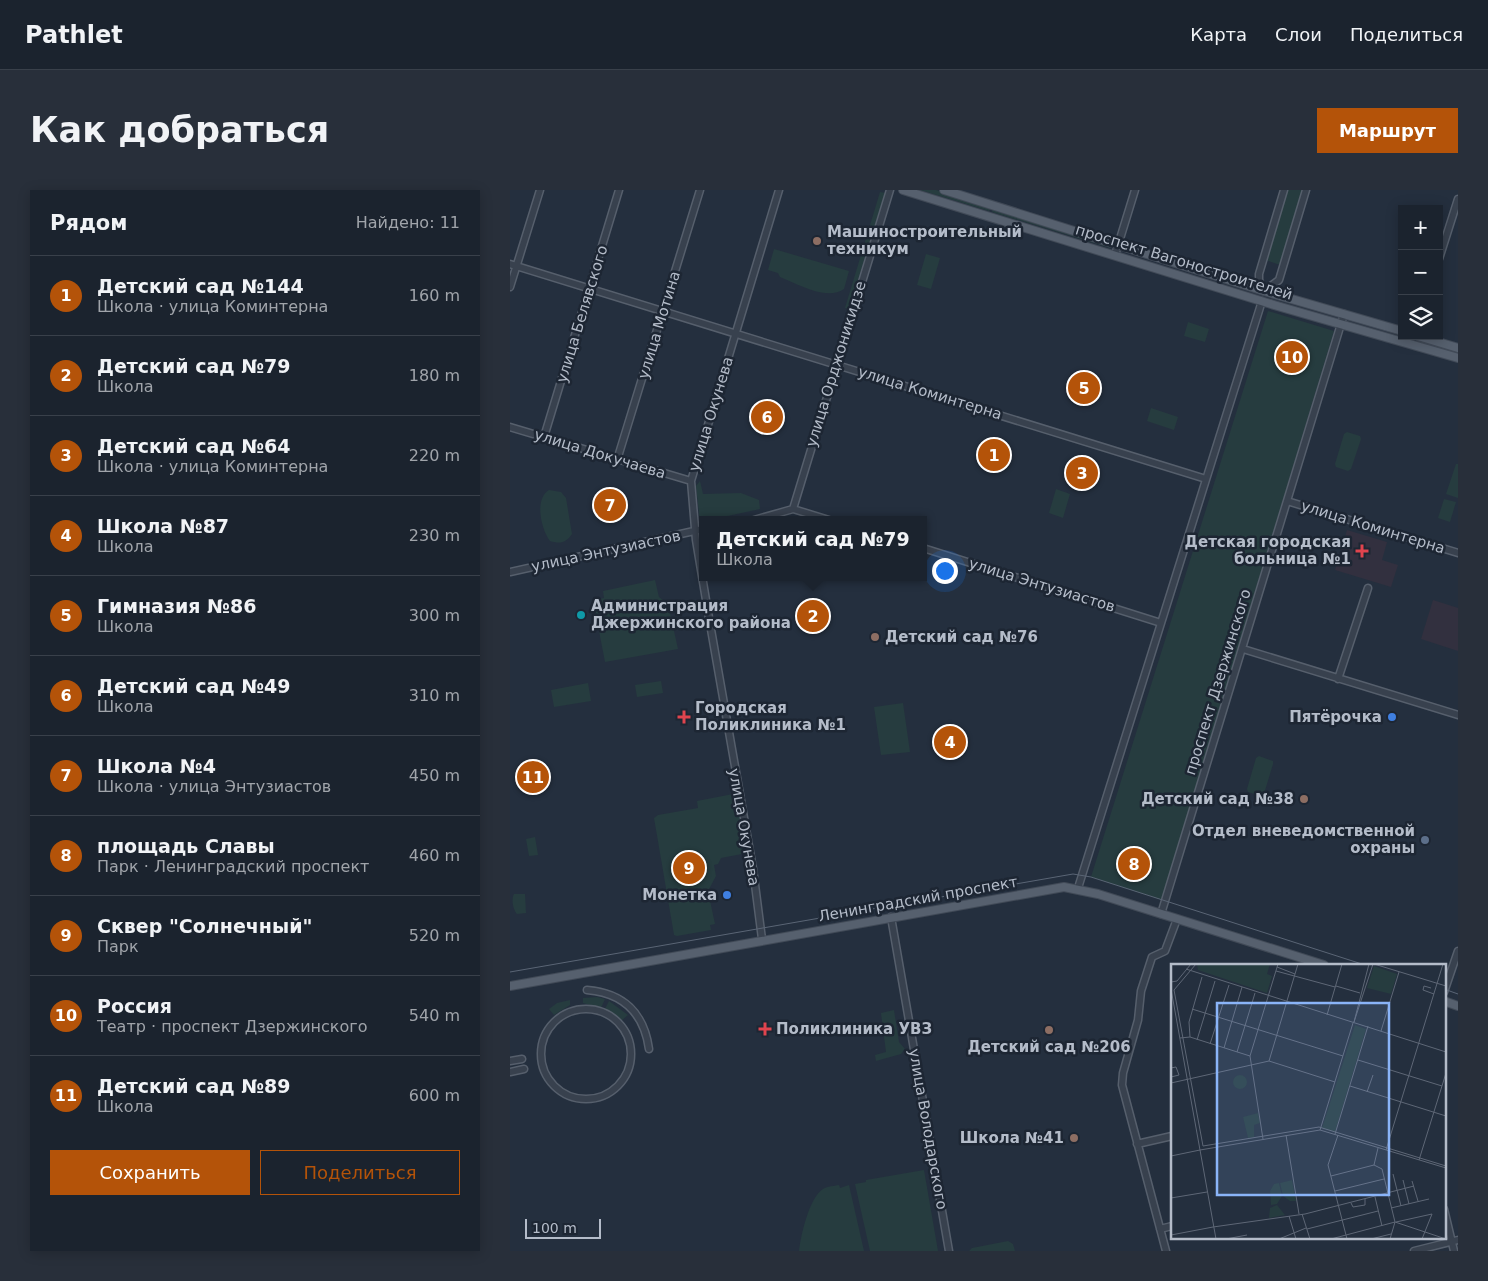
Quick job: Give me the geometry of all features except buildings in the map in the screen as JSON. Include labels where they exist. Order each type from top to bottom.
[{"type":"main road","name":"проспект Вагоностроителей","points":[[903,190],[1262,301],[1342,324],[1398,335]]},
{"type":"main road","name":"проспект Вагоностроителей","points":[[944,190],[1264,291],[1398,330]]},
{"type":"main road","points":[[1262,301],[1264,291]]},
{"type":"main road","name":"проспект Вагоностроителей","points":[[1418,340],[1458,358]]},
{"type":"main road","name":"проспект Вагоностроителей","points":[[1421,340],[1458,348]]},
{"type":"main road","name":"Ленинградский проспект","points":[[510,986],[1064,887],[1078,888],[1321,964]]},
{"type":"main road","points":[[1446,1002],[1458,1006]]},
{"type":"street","points":[[510,287],[513,265],[540,190]]},
{"type":"street","name":"улица Белявского","points":[[544,437],[619,190]]},
{"type":"street","name":"улица Мотина","points":[[617,460],[700,190]]},
{"type":"street","name":"улица Окунева","points":[[699,549],[691,481],[780,190]]},
{"type":"street","name":"улица Орджоникидзе","points":[[793,509],[890,190]]},
{"type":"street","points":[[1115,255],[1135,190]]},
{"type":"street","points":[[1284,190],[1259,274],[1259,280],[1264,291],[1279,280],[1306,190]]},
{"type":"street","points":[[1442,250],[1458,199]]},
{"type":"street","name":"улица Коминтерна","points":[[513,265],[1206,479]]},
{"type":"street","points":[[1078,888],[1262,301]]},
{"type":"street","name":"проспект Дзержинского","points":[[1161,914],[1344,314]]},
{"type":"street","name":"улица Докучаева","points":[[510,427],[691,481]]},
{"type":"street","name":"улица Коминтерна","points":[[1287,501],[1458,552]]},
{"type":"street","points":[[768,516],[793,509],[816,516]]},
{"type":"street","name":"улица Энтузиастов","points":[[510,572],[699,530]]},
{"type":"street","name":"улица Энтузиастов","points":[[927,549],[1161,623]]},
{"type":"street","name":"улица Окунева","points":[[704,581],[762,940]]},
{"type":"street","points":[[1338,679],[1368,588]]},
{"type":"street","points":[[1243,649],[1458,715]]},
{"type":"street","name":"улица Володарского","points":[[891,917],[949,1251]]},
{"type":"street","points":[[1166,1251],[1122,1085],[1123,1073],[1138,1020],[1144,983],[1152,957],[1165,952],[1176,919]]},
{"type":"street","points":[[1446,986],[1458,951]]},
{"type":"street","points":[[587,990],[610,994],[628,1006],[643,1025],[649,1049]]},
{"type":"street","points":[[584,1009],[602,1012],[616,1021],[627,1035],[631,1052],[629,1068],[622,1081],[609,1094],[591,1099],[570,1096],[555,1088],[544,1073],[540,1056],[543,1037],[555,1020],[570,1011],[584,1009]]},
{"type":"street","points":[[510,1061],[522,1059]]},
{"type":"street","points":[[510,1072],[524,1069]]},
{"type":"street","points":[[1137,1144],[1171,1136]]},
{"type":"street","points":[[1446,1215],[1455,1241],[1454,1251]]},
{"type":"street","points":[[1160,1229],[1171,1226]]},
{"type":"street","points":[[1414,1251],[1455,1241]]},
{"type":"shaded area","name":"Детская городская больница №1","points":[[1347,530],[1387,542],[1382,560],[1398,565],[1391,587],[1335,570]]},
{"type":"shaded area","points":[[1433,600],[1458,608],[1458,651],[1421,639]]},
{"type":"green space","points":[[920,190],[936,190],[991,207],[989,211]]},
{"type":"green space","points":[[1288,190],[1303,190],[1280,265],[1266,260]]},
{"type":"green space","points":[[880,192],[885,193],[849,309],[845,308]]},
{"type":"green space","points":[[993,208],[1111,243],[1110,248],[992,212]]},
{"type":"green space","points":[[774,249],[849,271],[844,289],[837,292],[821,292],[780,277],[778,273],[768,270]]},
{"type":"green space","points":[[926,254],[940,258],[931,289],[917,285]]},
{"type":"green space","points":[[1268,311],[1334,331],[1162,900],[1091,877]]},
{"type":"green space","points":[[1188,322],[1209,329],[1205,342],[1184,336]]},
{"type":"green space","points":[[1151,408],[1178,417],[1174,430],[1147,421]]},
{"type":"green space","points":[[1347,432],[1360,436],[1361,439],[1351,469],[1348,471],[1336,467],[1335,464],[1344,434]]},
{"type":"green space","points":[[1456,464],[1458,464],[1458,498],[1446,494]]},
{"type":"green space","points":[[700,481],[703,494],[741,493],[759,500],[760,509],[728,516],[699,516],[696,486]]},
{"type":"green space","points":[[1056,489],[1070,494],[1063,518],[1049,513]]},
{"type":"green space","points":[[549,490],[561,492],[566,498],[572,534],[562,542],[550,541],[540,514],[544,494]]},
{"type":"green space","points":[[1444,499],[1456,502],[1450,522],[1438,518]]},
{"type":"green space","points":[[655,580],[659,597],[668,604],[678,649],[605,662],[593,600],[604,598],[603,591]]},
{"type":"green space","points":[[661,681],[663,693],[637,697],[635,685]]},
{"type":"green space","points":[[588,683],[591,701],[554,707],[551,690]]},
{"type":"green space","points":[[903,703],[910,752],[881,755],[874,707]]},
{"type":"green space","points":[[1259,756],[1273,761],[1264,794],[1261,796],[1248,792],[1247,789],[1256,758]]},
{"type":"green space","points":[[733,794],[736,796],[747,853],[721,858],[718,864],[714,865],[716,876],[708,891],[715,924],[710,925],[711,930],[674,935],[654,818],[658,815],[698,808],[697,801]]},
{"type":"green space","points":[[535,837],[538,855],[529,856],[526,839]]},
{"type":"green space","points":[[514,894],[525,894],[526,913],[517,914],[513,901]]},
{"type":"green space","points":[[597,997],[605,999],[601,1008],[583,1003],[583,998]]},
{"type":"green space","points":[[570,1000],[570,1005],[554,1015],[549,1009],[557,1003]]},
{"type":"green space","points":[[609,1001],[628,1015],[621,1021],[605,1009]]},
{"type":"green space","points":[[894,1010],[899,1042],[905,1049],[901,1054],[876,1061],[875,1055],[886,1052],[881,1013]]},
{"type":"green space","points":[[924,1170],[938,1251],[870,1251],[855,1184],[866,1182],[866,1180]]},
{"type":"green space","points":[[839,1185],[840,1188],[849,1185],[864,1251],[799,1251],[804,1227],[814,1200],[823,1189]]},
{"type":"green space","points":[[1008,1241],[1013,1244],[1015,1251],[969,1251],[972,1248]]},
{"type":"tram line","points":[[510,972],[1073,874],[1091,877],[1362,964]]},
{"type":"tram line","points":[[1446,990],[1458,994]]},
{"type":"place","name":"Машиностроительный техникум","points":[[817,241]]},
{"type":"place","name":"Россия","points":[[1292,357]]},
{"type":"place","name":"Гимназия №86","points":[[1084,388]]},
{"type":"place","name":"Детский сад №49","points":[[767,417]]},
{"type":"place","name":"Детский сад №144","points":[[994,455]]},
{"type":"place","name":"Детский сад №64","points":[[1082,473]]},
{"type":"place","name":"Школа №4","points":[[610,505]]},
{"type":"place","name":"Детская городская больница №1","points":[[1362,551]]},
{"type":"place","name":"Администрация Джержинского района","points":[[581,615]]},
{"type":"place","name":"Детский сад №79","points":[[813,616]]},
{"type":"place","name":"Детский сад №76","points":[[875,637]]},
{"type":"place","name":"Городская Поликлиника №1","points":[[684,717]]},
{"type":"place","name":"Пятёрочка","points":[[1392,717]]},
{"type":"place","name":"Школа №87","points":[[950,742]]},
{"type":"place","name":"Детский сад №89","points":[[533,777]]},
{"type":"place","name":"Детский сад №38","points":[[1304,799]]},
{"type":"place","name":"Отдел вневедомственной охраны","points":[[1425,840]]},
{"type":"place","name":"площадь Славы","points":[[1134,864]]},
{"type":"place","name":"Сквер \"Солнечный\"","points":[[689,868]]},
{"type":"place","name":"Монетка","points":[[727,895]]},
{"type":"place","name":"Поликлиника УВЗ","points":[[765,1029]]},
{"type":"place","name":"Детский сад №206","points":[[1049,1030]]},
{"type":"place","name":"Школа №41","points":[[1074,1138]]}]
